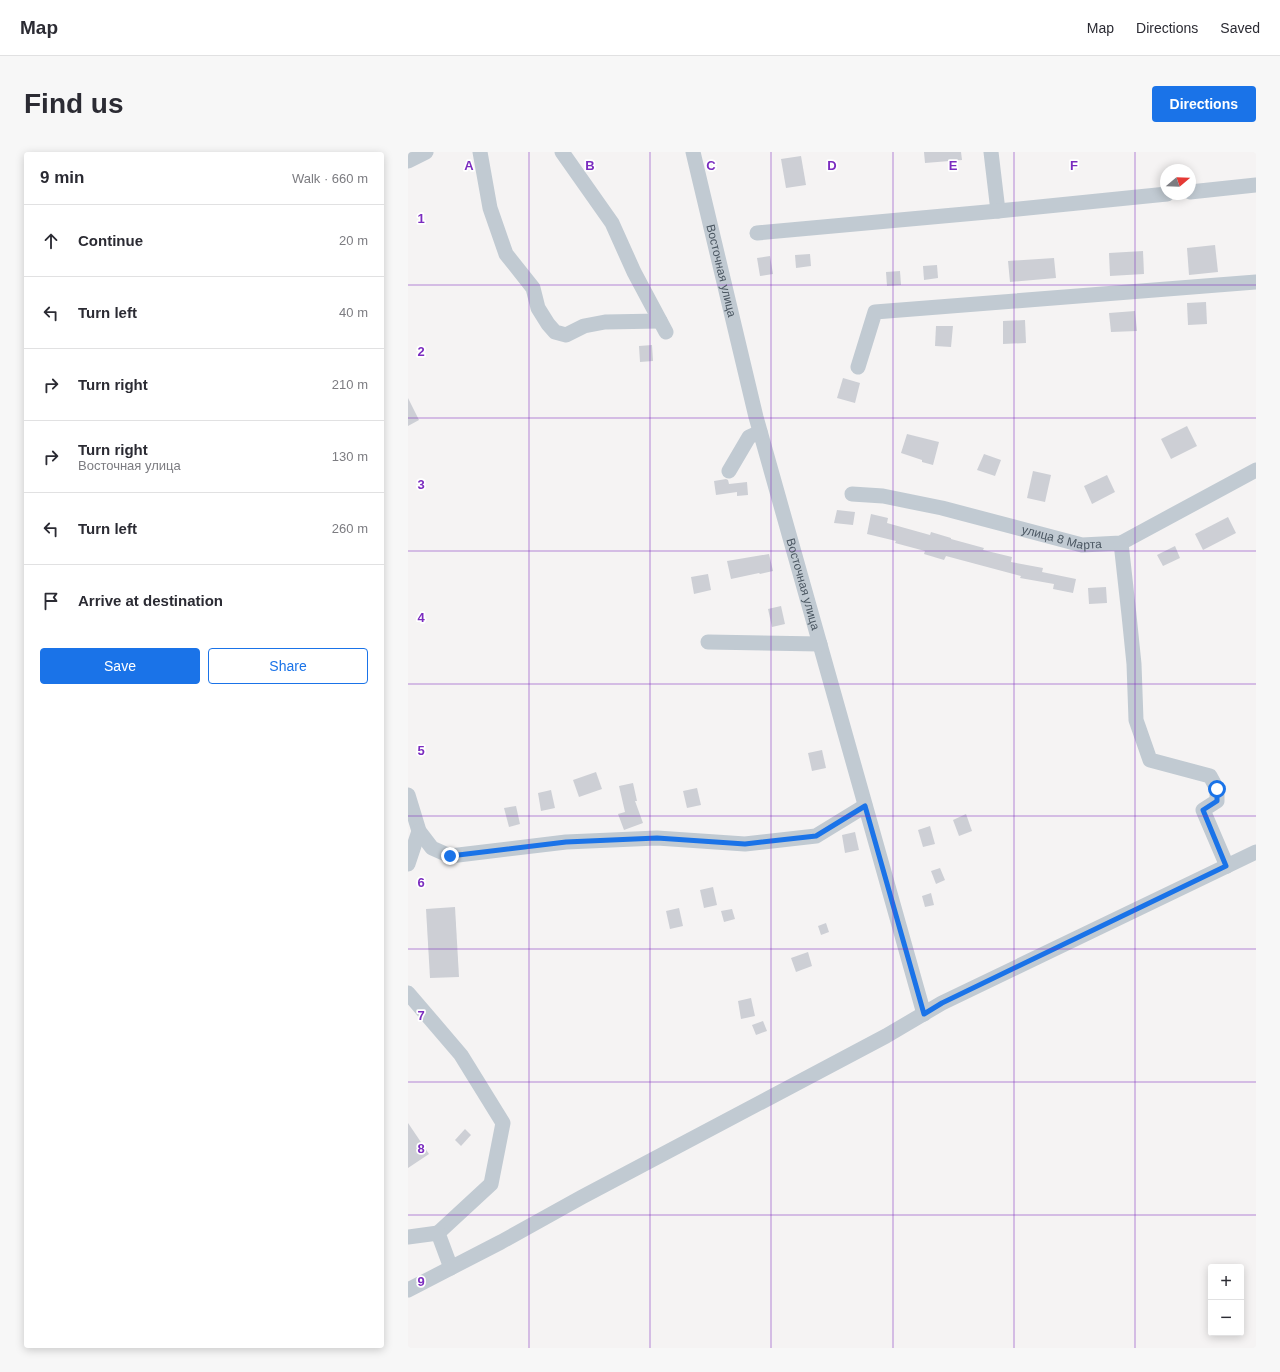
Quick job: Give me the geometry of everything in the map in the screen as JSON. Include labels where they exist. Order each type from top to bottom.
[{"type":"street","points":[[408,161],[426,152]]},
{"type":"street","points":[[480,152],[490,208],[506,254],[533,288],[538,308],[555,332],[566,335],[584,326],[605,322],[663,326],[634,272],[612,223],[562,152]]},
{"type":"street","name":"Восточная улица","points":[[693,152],[760,432],[924,1014]]},
{"type":"street","points":[[991,152],[998,211]]},
{"type":"street","points":[[1196,191],[1256,185]]},
{"type":"street","points":[[757,233],[1160,195]]},
{"type":"street","points":[[858,367],[875,312],[1256,282]]},
{"type":"street","points":[[729,471],[749,437],[760,432]]},
{"type":"street","name":"улица 8 Марта","points":[[852,494],[883,496],[942,508],[1082,546],[1121,543],[1256,470]]},
{"type":"street","points":[[1121,543],[1131,636],[1136,720],[1150,760],[1210,776],[1217,789],[1217,801],[1203,810],[1226,866]]},
{"type":"street","points":[[708,642],[820,644]]},
{"type":"street","points":[[408,796],[419,831],[432,848],[450,856],[566,842],[657,838],[745,844],[816,836],[865,806]]},
{"type":"street","points":[[408,864],[419,831]]},
{"type":"street","points":[[408,1290],[501,1242],[590,1193],[886,1036],[942,1003],[1256,852]]},
{"type":"street","points":[[408,993],[461,1055],[503,1123],[491,1184],[438,1233],[408,1237]]},
{"type":"street","points":[[438,1233],[451,1268]]},
{"type":"building","points":[[924,152],[961,152],[962,160],[925,163]]},
{"type":"building","points":[[801,156],[806,185],[786,188],[781,159]]},
{"type":"building","points":[[1215,245],[1218,272],[1189,275],[1187,248]]},
{"type":"building","points":[[1143,251],[1144,274],[1110,276],[1109,253]]},
{"type":"building","points":[[810,254],[811,266],[796,268],[795,255]]},
{"type":"building","points":[[770,256],[773,274],[760,276],[757,258]]},
{"type":"building","points":[[1054,258],[1056,278],[1010,282],[1008,261]]},
{"type":"building","points":[[937,265],[938,278],[924,280],[923,266]]},
{"type":"building","points":[[900,271],[901,285],[887,286],[886,272]]},
{"type":"building","points":[[1206,302],[1207,324],[1188,325],[1187,303]]},
{"type":"building","points":[[1135,311],[1137,331],[1111,332],[1109,313]]},
{"type":"building","points":[[1025,320],[1026,343],[1003,344],[1003,321]]},
{"type":"building","points":[[936,326],[953,326],[951,347],[935,346]]},
{"type":"building","points":[[652,345],[653,361],[640,362],[639,346]]},
{"type":"building","points":[[843,378],[860,383],[855,403],[837,398]]},
{"type":"building","points":[[408,398],[419,420],[408,426]]},
{"type":"building","points":[[1187,426],[1197,446],[1171,459],[1161,439]]},
{"type":"building","points":[[907,434],[939,442],[933,465],[901,453]]},
{"type":"building","points":[[984,454],[1001,460],[995,476],[977,470]]},
{"type":"building","points":[[1033,471],[1051,475],[1045,502],[1027,498]]},
{"type":"building","points":[[1107,475],[1115,492],[1092,504],[1084,486]]},
{"type":"building","points":[[728,480],[729,484],[747,482],[748,495],[737,496],[737,492],[716,495],[714,481]]},
{"type":"building","points":[[837,510],[855,512],[853,525],[834,523]]},
{"type":"building","points":[[871,514],[888,518],[887,523],[930,535],[931,532],[984,548],[983,550],[1012,557],[1011,562],[1043,568],[1042,572],[1076,579],[1073,593],[1053,589],[1054,584],[1020,578],[1021,576],[946,556],[944,560],[924,554],[925,551],[895,543],[896,541],[867,534]]},
{"type":"building","points":[[1228,517],[1236,533],[1203,550],[1195,534]]},
{"type":"building","points":[[1175,546],[1180,558],[1163,566],[1157,555]]},
{"type":"building","points":[[769,554],[773,571],[731,579],[727,561]]},
{"type":"building","points":[[708,574],[711,590],[694,594],[691,577]]},
{"type":"building","points":[[1106,587],[1107,603],[1089,604],[1088,588]]},
{"type":"building","points":[[781,606],[785,624],[772,627],[768,609]]},
{"type":"building","points":[[822,750],[826,768],[812,771],[808,753]]},
{"type":"building","points":[[596,772],[602,789],[579,797],[573,780]]},
{"type":"building","points":[[633,783],[637,801],[635,801],[643,823],[624,830],[618,814],[625,812],[619,786]]},
{"type":"building","points":[[697,788],[701,805],[687,808],[683,791]]},
{"type":"building","points":[[551,790],[555,808],[541,811],[538,793]]},
{"type":"building","points":[[516,806],[520,824],[509,827],[504,808]]},
{"type":"building","points":[[966,814],[972,831],[959,836],[953,820]]},
{"type":"building","points":[[930,826],[935,844],[923,847],[918,830]]},
{"type":"building","points":[[855,832],[859,850],[845,853],[842,835]]},
{"type":"building","points":[[940,868],[945,880],[936,884],[931,871]]},
{"type":"building","points":[[713,887],[717,905],[704,908],[700,890]]},
{"type":"building","points":[[931,893],[934,905],[925,907],[922,896]]},
{"type":"building","points":[[455,907],[459,977],[430,978],[426,909]]},
{"type":"building","points":[[679,908],[683,926],[670,929],[666,911]]},
{"type":"building","points":[[732,909],[735,919],[724,922],[721,911]]},
{"type":"building","points":[[826,923],[829,932],[821,935],[818,926]]},
{"type":"building","points":[[808,952],[812,966],[796,972],[791,958]]},
{"type":"building","points":[[751,998],[755,1016],[741,1019],[738,1001]]},
{"type":"building","points":[[763,1021],[767,1031],[756,1035],[752,1025]]},
{"type":"building","points":[[408,1123],[429,1154],[408,1168]]},
{"type":"building","points":[[465,1129],[471,1135],[461,1146],[455,1140]]},
{"type":"route","points":[[450,856],[566,842],[657,838],[745,844],[816,836],[865,806],[924,1014],[942,1003],[1226,866],[1203,810],[1217,801],[1217,789]]}]
